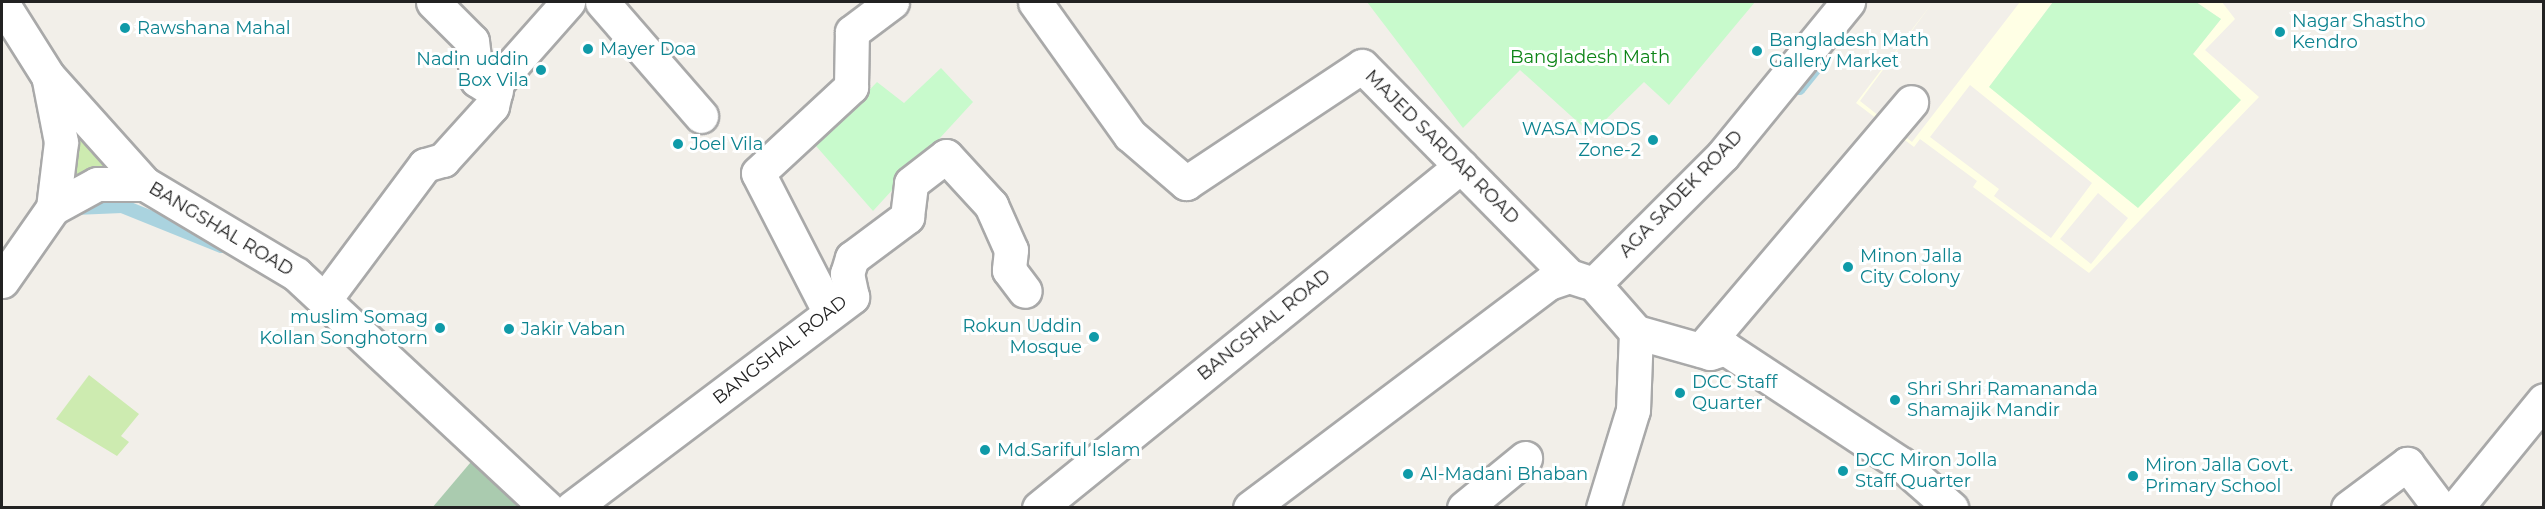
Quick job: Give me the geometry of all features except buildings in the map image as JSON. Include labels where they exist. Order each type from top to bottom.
[{"type":"street","points":[[433,2],[472,41],[477,80],[496,92]]},
{"type":"street","points":[[325,299],[425,165],[443,160],[492,106],[498,81],[568,2]]},
{"type":"street","points":[[602,2],[701,116]]},
{"type":"street","points":[[830,313],[758,173],[851,87],[852,33],[892,2]]},
{"type":"street","name":"AGA SADEK ROAD","points":[[1582,280],[1723,155],[1848,2]]},
{"type":"street","points":[[2,3],[48,76],[61,142],[53,208]]},
{"type":"street","name":"MAJED SARDAR ROAD","points":[[1035,3],[1130,135],[1186,183],[1362,66],[1461,166],[1582,280]]},
{"type":"street","name":"BANGSHAL ROAD","points":[[48,76],[145,184],[296,274],[547,507]]},
{"type":"street","points":[[1701,350],[1911,102]]},
{"type":"street","name":"BANGSHAL ROAD","points":[[572,507],[852,297],[847,274],[852,258],[907,217],[910,183],[946,156],[991,205],[1011,250],[1009,270],[1025,291]]},
{"type":"street","name":"BANGSHAL ROAD","points":[[1039,507],[1461,166]]},
{"type":"street","points":[[4,274],[53,208],[97,184],[145,184]]},
{"type":"street","points":[[1250,507],[1549,283],[1582,280],[1636,332],[1701,350],[1725,348],[1815,404],[1951,507]]},
{"type":"street","points":[[1603,507],[1633,410],[1636,332]]},
{"type":"street","points":[[2456,507],[2544,400]]},
{"type":"street","points":[[1464,507],[1525,458]]},
{"type":"street","points":[[2348,507],[2407,464],[2440,507]]},
{"type":"shaded area","points":[[1933,2],[1860,101],[1912,142],[2020,2],[2053,2],[1989,87],[2193,54],[2221,19],[2196,2],[2222,2],[2235,19],[2205,50],[2259,97],[2089,273],[1973,187],[1977,181],[1920,139],[1914,147],[1856,103]],"holes":[[[1970,85],[2092,183],[2051,238],[1994,196],[1999,189],[1930,137]],[[2098,193],[2128,218],[2091,264],[2060,239]]]},
{"type":"shaded area","points":[[476,456],[527,508],[432,508]]},
{"type":"green space","name":"Bangladesh Math","points":[[1367,2],[1755,2],[1669,105],[1644,82],[1591,134],[1520,70],[1463,128]]},
{"type":"green space","points":[[2053,2],[2196,2],[2221,19],[2193,54],[2241,100],[2138,208],[1989,87]]},
{"type":"green space","points":[[941,68],[973,102],[873,211],[816,146],[877,82],[904,103]]},
{"type":"green space","points":[[75,119],[115,162],[71,186]]},
{"type":"green space","points":[[89,375],[139,414],[121,436],[129,442],[117,456],[56,419]]},
{"type":"waterway","points":[[1786,77],[1799,88],[1815,68]]},
{"type":"waterway","points":[[75,208],[122,206],[221,246]]},
{"type":"place","name":"Rawshana Mahal","points":[[125,28]]},
{"type":"place","name":"Nagar Shastho Kendro","points":[[2280,32]]},
{"type":"place","name":"Mayer Doa","points":[[588,49]]},
{"type":"place","name":"Bangladesh Math Gallery Market","points":[[1757,51]]},
{"type":"place","name":"Nadin uddin Box Vila","points":[[541,70]]},
{"type":"place","name":"WASA MODS Zone-2","points":[[1653,140]]},
{"type":"place","name":"Joel Vila","points":[[678,144]]},
{"type":"place","name":"Minon Jalla City Colony","points":[[1848,267]]},
{"type":"place","name":"muslim Somag Kollan Songhotorn","points":[[440,328]]},
{"type":"place","name":"Jakir Vaban","points":[[509,329]]},
{"type":"place","name":"Rokun Uddin Mosque","points":[[1094,337]]},
{"type":"place","name":"DCC Staff Quarter","points":[[1680,393]]},
{"type":"place","name":"Shri Shri Ramananda Shamajik Mandir","points":[[1895,400]]},
{"type":"place","name":"Md.Sariful Islam","points":[[985,450]]},
{"type":"place","name":"DCC Miron Jolla Staff Quarter","points":[[1843,471]]},
{"type":"place","name":"Al-Madani Bhaban","points":[[1408,474]]},
{"type":"place","name":"Miron Jalla Govt. Primary School","points":[[2133,476]]}]
